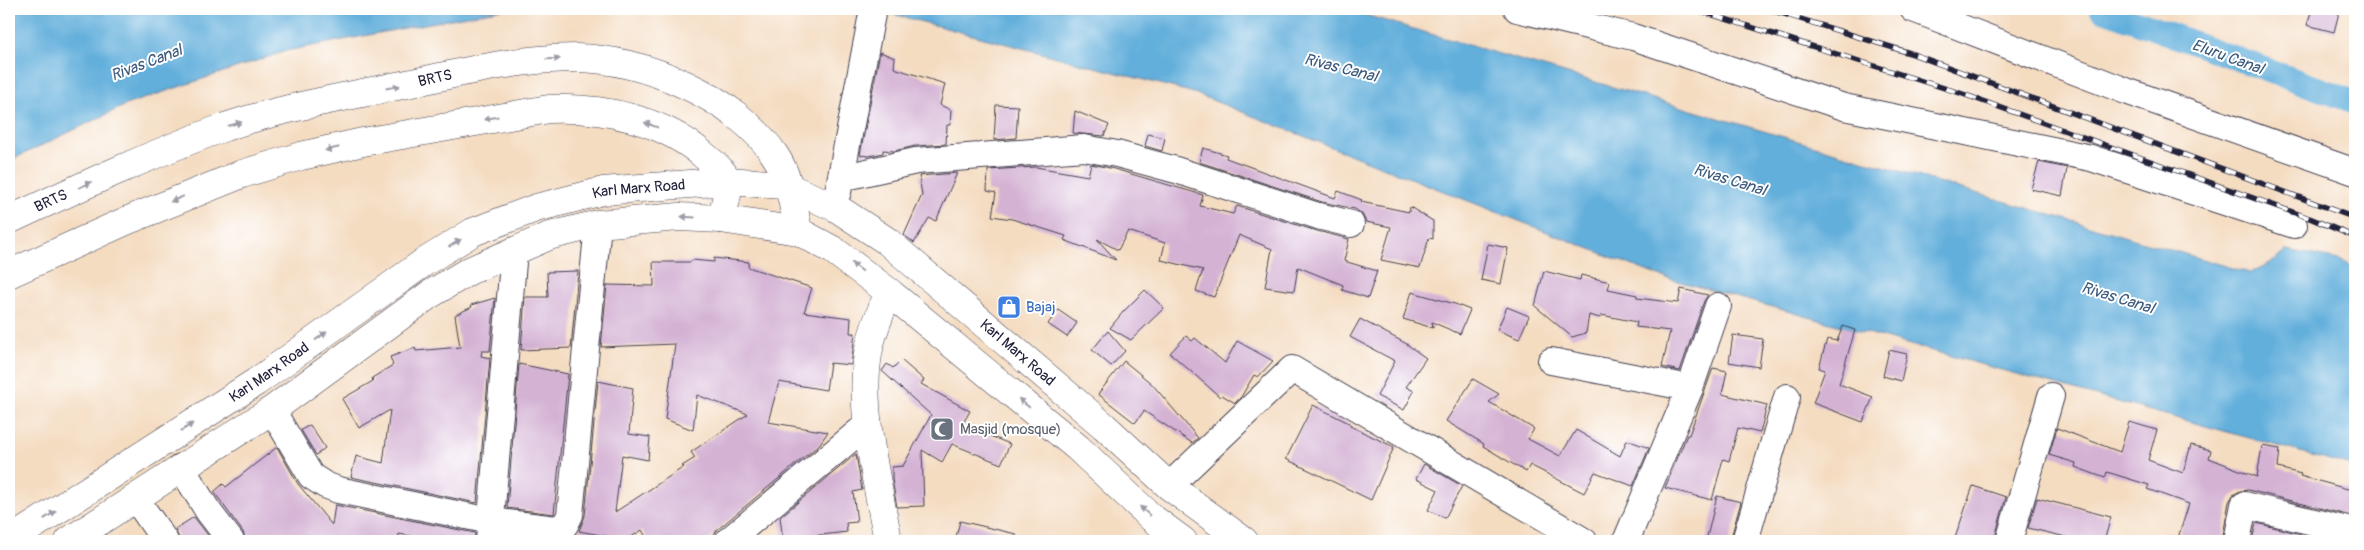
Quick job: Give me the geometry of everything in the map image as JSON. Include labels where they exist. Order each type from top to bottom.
[{"type":"main road","name":"BRTS","points":[[9,220],[115,172],[228,126],[289,109],[510,63],[578,58],[609,61],[673,80],[698,91],[722,106],[752,130],[775,154],[791,188],[798,231]]},
{"type":"main road","points":[[9,274],[185,195],[302,156],[363,142],[549,109],[576,108],[598,110],[625,116],[653,126],[694,146],[721,170],[727,182],[721,219]]},
{"type":"main road","name":"Karl Marx Road","points":[[9,541],[256,382],[423,263],[473,232],[536,208],[603,191],[727,182],[783,185],[835,208],[887,241],[1104,426],[1169,486],[1244,541]]},
{"type":"main road","name":"Karl Marx Road","points":[[72,540],[136,499],[181,467],[272,410],[429,295],[470,271],[549,236],[598,224],[679,217],[721,219],[798,231],[833,250],[889,292],[1078,448],[1152,518],[1183,541]]},
{"type":"main road","points":[[888,541],[868,424],[866,386],[868,350],[876,321],[889,292]]},
{"type":"street","points":[[835,208],[873,9]]},
{"type":"street","points":[[1517,9],[1633,37],[1844,107],[2090,158],[2294,225]]},
{"type":"street","points":[[1913,9],[2126,91],[2355,172]]},
{"type":"street","points":[[842,178],[916,161],[1084,148],[1168,167],[1318,216],[1352,224]]},
{"type":"street","points":[[272,410],[311,476],[325,485],[490,531],[556,529],[565,525],[570,515],[598,224]]},
{"type":"street","points":[[490,531],[514,251]]},
{"type":"street","points":[[1626,541],[1690,388],[1718,306]]},
{"type":"street","points":[[1551,362],[1690,388]]},
{"type":"street","points":[[1169,486],[1292,369],[1584,541]]},
{"type":"street","points":[[2009,541],[2051,396]]},
{"type":"street","points":[[1745,541],[1788,397]]},
{"type":"street","points":[[728,541],[868,424]]},
{"type":"street","points":[[181,467],[208,511],[231,541]]},
{"type":"street","points":[[136,499],[165,541]]},
{"type":"street","points":[[2236,541],[2244,505],[2355,532]]},
{"type":"water","name":"Rivas Canal","points":[[23,9],[503,9],[286,51],[128,104],[9,161],[9,13]]},
{"type":"water","name":"Rivas Canal","points":[[873,9],[1345,9],[2250,273],[2276,260],[2287,250],[2339,260],[2355,267],[2355,467],[1659,276],[1194,93]]},
{"type":"building","points":[[2312,9],[2340,9],[2334,32],[2307,25]]},
{"type":"building","points":[[880,52],[895,58],[894,68],[945,84],[940,105],[951,110],[950,125],[947,125],[946,144],[915,146],[894,151],[883,150],[883,153],[869,156],[860,155]]},
{"type":"building","points":[[996,105],[1018,106],[1016,138],[994,140]]},
{"type":"building","points":[[1075,111],[1109,125],[1104,136],[1073,133]]},
{"type":"building","points":[[1148,134],[1165,138],[1162,151],[1145,146]]},
{"type":"building","points":[[1203,148],[1227,155],[1226,158],[1335,198],[1338,191],[1362,200],[1361,202],[1409,212],[1410,207],[1433,221],[1433,239],[1429,238],[1420,268],[1381,260],[1391,227],[1366,222],[1362,214],[1355,209],[1322,202],[1199,162]]},
{"type":"building","points":[[2039,162],[2067,168],[2062,196],[2031,189]]},
{"type":"building","points":[[1091,164],[1203,195],[1200,206],[1233,214],[1237,206],[1313,230],[1349,239],[1344,261],[1377,271],[1368,298],[1342,290],[1343,285],[1298,267],[1294,291],[1265,287],[1272,249],[1239,235],[1214,297],[1196,291],[1203,270],[1161,260],[1165,243],[1128,231],[1118,250],[1097,239],[1116,260],[1064,240],[1066,236],[1012,219],[992,216],[996,193],[987,191],[988,170],[1036,167],[1088,176]]},
{"type":"building","points":[[957,173],[936,221],[929,218],[914,243],[904,235],[922,195],[919,176]]},
{"type":"building","points":[[1488,244],[1508,248],[1501,284],[1481,280]]},
{"type":"building","points":[[714,258],[749,262],[748,267],[812,288],[804,312],[851,318],[850,333],[855,333],[851,365],[830,363],[826,390],[779,382],[768,422],[828,432],[819,445],[718,529],[709,541],[648,541],[642,530],[625,541],[614,541],[611,537],[579,531],[585,516],[598,381],[633,388],[629,434],[650,437],[648,460],[622,455],[615,512],[684,467],[682,466],[695,458],[691,452],[748,414],[697,395],[693,430],[665,419],[675,344],[601,347],[607,285],[654,286],[653,262],[691,262],[692,260],[714,262]]},
{"type":"building","points":[[578,271],[571,348],[521,350],[525,297],[548,297],[547,272]]},
{"type":"building","points":[[1544,271],[1580,280],[1581,275],[1610,282],[1608,289],[1637,295],[1637,298],[1678,303],[1681,289],[1708,295],[1704,301],[1680,371],[1662,367],[1670,331],[1636,327],[1637,322],[1601,315],[1600,318],[1589,315],[1586,333],[1572,337],[1535,306]]},
{"type":"building","points":[[1145,290],[1164,308],[1131,340],[1110,328]]},
{"type":"building","points":[[1412,292],[1470,310],[1460,334],[1432,322],[1433,328],[1403,319]]},
{"type":"building","points":[[495,298],[490,351],[482,351],[481,356],[490,358],[477,503],[351,477],[356,456],[383,463],[390,410],[359,428],[342,399],[373,381],[372,378],[393,365],[390,357],[415,348],[416,351],[460,347],[455,315],[472,307],[471,305]]},
{"type":"building","points":[[1507,307],[1529,316],[1519,339],[1497,330]]},
{"type":"building","points":[[1058,310],[1077,323],[1067,337],[1048,324]]},
{"type":"building","points":[[1360,319],[1405,343],[1426,358],[1406,387],[1414,391],[1404,410],[1377,396],[1395,361],[1350,337]]},
{"type":"building","points":[[1843,326],[1855,330],[1839,384],[1873,397],[1863,422],[1813,403],[1825,370],[1819,368],[1827,339],[1837,341]]},
{"type":"building","points":[[1108,331],[1125,351],[1111,366],[1092,350]]},
{"type":"building","points":[[1733,335],[1763,339],[1759,367],[1729,362]]},
{"type":"building","points":[[1186,336],[1192,341],[1195,338],[1225,363],[1237,341],[1273,361],[1258,377],[1254,375],[1241,397],[1235,403],[1222,395],[1220,397],[1170,353]]},
{"type":"building","points":[[1889,350],[1907,354],[1901,381],[1883,376]]},
{"type":"building","points":[[901,360],[924,380],[921,384],[970,411],[962,425],[1010,444],[1001,464],[952,444],[942,462],[922,450],[924,506],[897,507],[892,479],[892,467],[903,466],[931,415],[882,371],[887,364],[893,368]]},
{"type":"building","points":[[1124,361],[1152,384],[1198,438],[1192,443],[1144,411],[1135,423],[1098,394]]},
{"type":"building","points":[[519,364],[568,374],[554,514],[507,508]]},
{"type":"building","points":[[1713,368],[1727,371],[1722,394],[1767,405],[1760,433],[1738,428],[1729,461],[1723,459],[1712,500],[1665,488],[1687,435],[1689,435]]},
{"type":"building","points":[[1473,379],[1499,394],[1489,402],[1534,429],[1528,439],[1560,456],[1576,430],[1620,456],[1627,440],[1649,448],[1633,486],[1595,472],[1584,493],[1530,465],[1526,472],[1483,446],[1484,444],[1446,421]]},
{"type":"building","points":[[1313,405],[1351,424],[1350,426],[1394,447],[1371,500],[1286,459]]},
{"type":"building","points":[[2129,422],[2157,430],[2148,460],[2183,473],[2191,445],[2211,450],[2209,458],[2257,477],[2262,446],[2280,449],[2278,468],[2355,491],[2355,517],[2248,490],[2240,491],[2233,495],[2229,502],[2222,541],[2177,541],[2189,504],[2147,489],[2149,485],[2107,472],[2105,478],[2075,467],[2076,463],[2049,455],[2057,428],[2120,452]]},
{"type":"building","points":[[310,425],[325,448],[316,455],[301,430]]},
{"type":"building","points":[[277,447],[298,484],[332,525],[335,505],[475,533],[474,541],[440,541],[399,534],[398,541],[246,541],[243,532],[214,492],[223,484],[226,487]]},
{"type":"building","points":[[856,454],[862,490],[853,492],[857,522],[846,523],[847,532],[804,537],[804,541],[783,541],[780,517]]},
{"type":"building","points":[[1424,464],[1462,486],[1445,518],[1428,510],[1438,490],[1416,479]]},
{"type":"building","points":[[1973,486],[2006,497],[1994,541],[1954,541]]},
{"type":"building","points":[[1717,496],[1741,502],[1730,541],[1706,541]]},
{"type":"building","points":[[2037,498],[2111,517],[2104,541],[2083,541],[2028,528]]},
{"type":"building","points":[[194,517],[210,538],[205,541],[180,541],[175,529]]},
{"type":"building","points":[[960,521],[1016,534],[1016,541],[955,541]]},
{"type":"building","points":[[2256,523],[2330,541],[2252,541]]},
{"type":"building","points":[[504,538],[533,541],[504,541]]},
{"type":"waterway","name":"Eluru Canal","points":[[2101,9],[2355,102]]},
{"type":"railway","points":[[1694,9],[1960,93],[2312,219],[2355,237]]},
{"type":"railway","points":[[1768,9],[1910,53],[2355,218]]},
{"type":"place","name":"Bajaj","points":[[1009,307]]},
{"type":"place","name":"Masjid (mosque)","points":[[942,429]]}]
